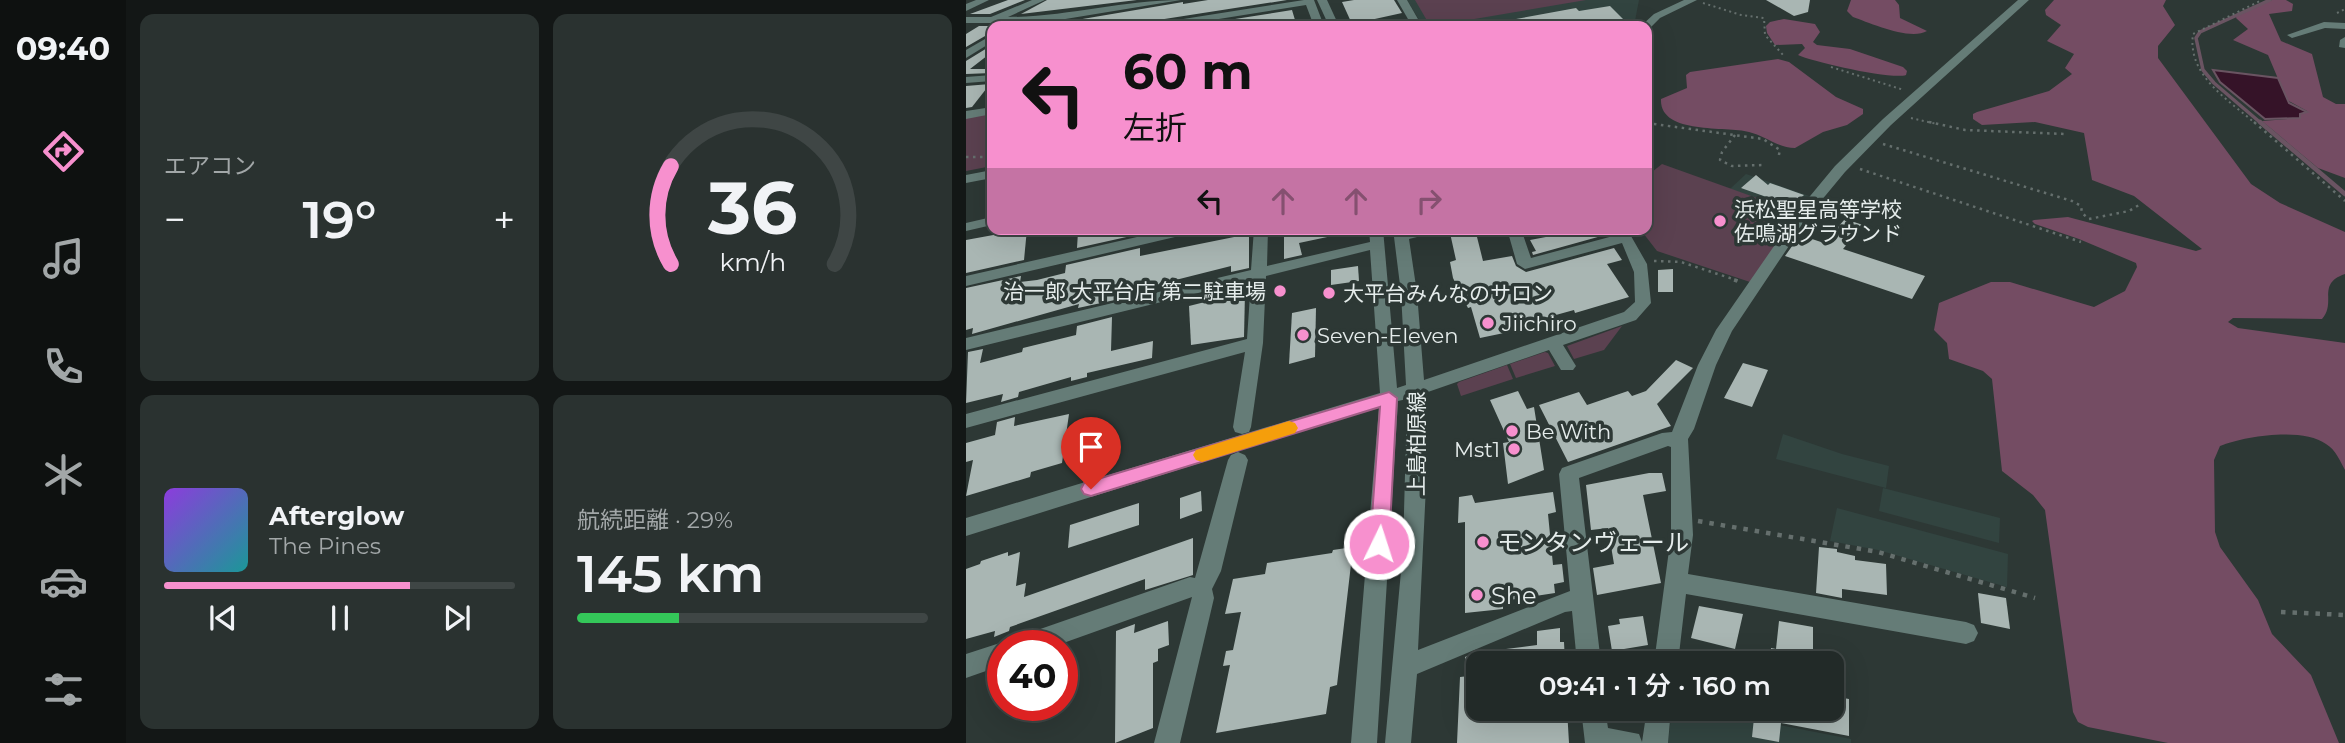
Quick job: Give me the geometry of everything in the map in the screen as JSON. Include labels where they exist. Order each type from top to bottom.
[{"type":"street","points":[[966,8],[984,0]]},
{"type":"street","points":[[966,20],[990,21],[1040,0]]},
{"type":"street","points":[[1034,21],[1176,0]]},
{"type":"street","points":[[1230,0],[1234,21]]},
{"type":"street","points":[[1324,0],[1332,21]]},
{"type":"street","points":[[1402,0],[1415,21]]},
{"type":"street","points":[[1650,0],[1667,11]]},
{"type":"street","points":[[1652,22],[1667,11],[1694,0]]},
{"type":"street","points":[[1676,441],[1685,429],[1715,347],[1753,286],[1807,209],[1869,140],[2024,0]]},
{"type":"street","points":[[1192,21],[1310,1],[1317,21]]},
{"type":"street","points":[[2292,35],[2324,25],[2345,26]]},
{"type":"street","points":[[971,52],[987,41]]},
{"type":"street","points":[[966,80],[987,78]]},
{"type":"street","points":[[966,115],[987,112]]},
{"type":"street","points":[[966,179],[987,175]]},
{"type":"street","points":[[966,226],[987,222]]},
{"type":"street","points":[[966,281],[1166,235]]},
{"type":"street","points":[[1242,427],[1255,343],[1261,235]]},
{"type":"street","name":"上島柏原線","points":[[1398,743],[1416,513],[1416,389],[1401,235]]},
{"type":"street","points":[[1516,235],[1525,264],[1617,235]]},
{"type":"street","points":[[966,527],[1389,398],[1637,313],[1643,303],[1644,274],[1640,260],[1624,235]]},
{"type":"street","points":[[966,344],[1260,272],[1377,237]]},
{"type":"street","name":"上島柏原線","points":[[1364,743],[1389,398],[1377,237]]},
{"type":"street","points":[[1554,342],[1566,366]]},
{"type":"street","points":[[966,421],[1255,343]]},
{"type":"street","points":[[1588,651],[1569,474],[1669,438],[1680,443],[1682,518],[1667,651]]},
{"type":"street","points":[[1167,743],[1203,598],[1201,589],[1210,571],[1238,460]]},
{"type":"street","points":[[1676,582],[1966,633]]},
{"type":"street","points":[[1068,630],[1190,587],[1201,589]]},
{"type":"street","points":[[1406,667],[1564,602],[1582,599]]},
{"type":"street","points":[[966,666],[987,659]]},
{"type":"street","points":[[1595,721],[1597,740],[1630,743]]},
{"type":"street","points":[[1655,743],[1658,721]]},
{"type":"path","points":[[1694,0],[1741,15],[1764,18],[1763,33],[1767,41],[1784,56]]},
{"type":"path","points":[[2262,0],[2193,34],[2198,70],[2209,83],[2345,201]]},
{"type":"path","points":[[1831,66],[1919,95]]},
{"type":"path","points":[[1897,114],[1965,130],[2065,134]]},
{"type":"path","points":[[1652,125],[1735,134],[1770,142],[1780,150],[1778,159]]},
{"type":"path","points":[[1735,134],[1722,152],[1720,160],[1732,166],[1763,164]]},
{"type":"path","points":[[1869,140],[2072,201],[2081,206],[2082,213],[2089,219],[2129,212],[2139,205]]},
{"type":"path","points":[[966,157],[987,157]]},
{"type":"path","points":[[1845,164],[2081,242]]},
{"type":"path","points":[[1640,260],[1681,262],[1753,286]]},
{"type":"path","points":[[1682,518],[1878,552],[2035,598]]},
{"type":"path","points":[[2281,612],[2345,615]]},
{"type":"shaded area","points":[[1407,0],[1639,0],[1635,21],[1420,21]]},
{"type":"shaded area","points":[[1415,0],[1586,0],[1463,21],[1427,21]]},
{"type":"shaded area","points":[[1851,0],[1895,0],[1899,5],[1900,18],[1927,31],[1920,34],[1901,33],[1853,17],[1847,11]]},
{"type":"shaded area","points":[[2054,0],[2166,0],[2163,6],[2175,25],[2158,46],[2158,58],[2251,184],[2280,203],[2345,232],[2345,274],[2331,283],[2328,306],[2322,319],[2233,318],[2228,322],[2238,328],[2345,343],[2345,470],[2329,446],[2303,436],[2274,435],[2244,439],[2220,446],[2214,460],[2215,532],[2220,547],[2258,600],[2272,634],[2311,675],[2339,743],[2168,743],[2088,727],[2078,722],[2073,712],[2045,510],[2033,495],[2002,471],[1992,379],[1983,371],[1949,359],[1947,343],[1934,330],[1939,303],[1991,282],[2010,282],[2094,307],[2125,291],[2137,267],[2136,263],[2035,224],[2032,221],[2034,220],[2068,217],[2196,251],[2202,249],[2134,196],[2092,180],[2084,133],[2035,122],[1982,125],[1973,119],[1973,114],[1977,112],[2049,91],[2072,74],[2065,68],[2074,54],[2047,41],[2061,25],[2046,15],[2045,10]]},
{"type":"shaded area","points":[[2272,0],[2286,0],[2293,4],[2292,11],[2269,14],[2281,41],[2312,54],[2323,97],[2336,104],[2345,104],[2345,178],[2318,168],[2262,121],[2300,118],[2300,114],[2307,111],[2287,100],[2268,55],[2233,40],[2248,29],[2236,18],[2237,15]]},
{"type":"shaded area","points":[[1784,19],[1815,24],[1820,32],[1813,42],[1817,45],[1850,49],[1903,67],[1907,71],[1906,75],[1870,73],[1835,66],[1798,55],[1805,48],[1802,44],[1775,45],[1766,26],[1770,22]]},
{"type":"shaded area","points":[[1778,59],[1789,62],[1836,97],[1863,109],[1863,114],[1847,125],[1823,132],[1795,148],[1749,132],[1682,124],[1663,111],[1661,99],[1687,88],[1686,75],[1690,72]]},
{"type":"shaded area","points":[[2213,70],[2278,78],[2289,103],[2307,112],[2300,114],[2300,118],[2265,119],[2220,82]]},
{"type":"shaded area","points":[[987,114],[987,167],[966,171],[966,117]]},
{"type":"shaded area","name":"浜松聖星高等学校 佐鳴湖グラウンド","points":[[1662,164],[1799,213],[1750,282],[1657,251],[1645,235],[1652,235],[1652,172]]},
{"type":"shaded area","points":[[1746,174],[1812,197],[1799,213],[1730,189]]},
{"type":"shaded area","points":[[1622,326],[1604,350],[1574,359],[1567,346]]},
{"type":"shaded area","points":[[1545,352],[1555,366],[1516,378],[1510,364]]},
{"type":"shaded area","points":[[1507,365],[1513,379],[1461,396],[1457,384],[1459,382]]},
{"type":"shaded area","points":[[1783,434],[1889,466],[1886,488],[1776,459]]},
{"type":"shaded area","points":[[1883,488],[2000,518],[1999,543],[1879,511]]},
{"type":"shaded area","points":[[1837,508],[2008,554],[2007,587],[1878,550],[1830,541]]},
{"type":"shaded area","points":[[1671,721],[1759,721],[1851,739],[1851,743],[1668,743]]},
{"type":"building","points":[[1008,0],[1025,0],[990,14],[970,14]]},
{"type":"building","points":[[1047,0],[1137,0],[1021,14]]},
{"type":"building","points":[[1287,0],[1158,20],[1071,21],[1183,2]]},
{"type":"building","points":[[1394,0],[1402,13],[1366,21],[1351,21],[1342,2]]},
{"type":"building","points":[[1766,0],[1810,0],[1808,12],[1794,16]]},
{"type":"building","points":[[1610,6],[1625,21],[1516,21],[1576,8],[1579,11]]},
{"type":"building","points":[[1292,10],[1295,20],[1290,21],[1222,21]]},
{"type":"building","points":[[979,26],[987,26],[987,35],[966,47],[966,34]]},
{"type":"building","points":[[987,48],[987,56],[970,69],[987,69],[987,73],[966,74],[966,61]]},
{"type":"building","points":[[987,84],[972,107],[966,108],[966,86]]},
{"type":"building","points":[[1756,175],[1768,185],[1770,183],[1804,195],[1792,206],[1741,188]]},
{"type":"building","points":[[1845,219],[1863,225],[1843,249],[1925,276],[1912,299],[1785,256],[1800,235],[1824,243]]},
{"type":"building","points":[[994,235],[1026,235],[1024,260],[966,273],[966,240]]},
{"type":"building","points":[[1078,235],[1136,235],[1077,248]]},
{"type":"building","points":[[1249,235],[1249,268],[1231,272],[1231,266],[1124,293],[1124,298],[1078,308],[1079,304],[972,334],[973,328],[966,330],[966,288],[1021,276],[1020,282],[1037,280],[1065,273],[1066,265],[1140,248],[1140,256]]},
{"type":"building","points":[[1332,235],[1299,243],[1302,255],[1284,259],[1284,236]]},
{"type":"building","points":[[1450,235],[1476,235],[1483,261],[1512,256],[1516,266],[1526,272],[1614,248],[1622,260],[1607,264],[1629,297],[1575,313],[1574,310],[1534,321],[1532,318],[1503,330],[1504,333],[1480,338],[1471,307],[1468,308],[1453,278],[1450,262],[1456,260]]},
{"type":"building","points":[[1556,235],[1605,235],[1533,255],[1532,252],[1536,251],[1530,240]]},
{"type":"building","points":[[1358,266],[1359,281],[1331,285],[1331,270]]},
{"type":"building","points":[[1673,269],[1673,292],[1658,292],[1658,270]]},
{"type":"building","points":[[1245,292],[1244,337],[1191,345],[1189,306]]},
{"type":"building","name":"Seven-Eleven","points":[[1316,308],[1315,357],[1289,364],[1292,313]]},
{"type":"building","points":[[1112,317],[1111,351],[1153,341],[1152,358],[1087,373],[1087,377],[1071,381],[1071,377],[1019,392],[1018,397],[1001,402],[1003,394],[966,403],[968,352],[983,349],[980,363],[1022,352],[1023,348],[1076,335],[1077,326]]},
{"type":"building","points":[[1676,360],[1693,368],[1657,404],[1671,426],[1568,462],[1539,405],[1579,392],[1587,405],[1628,391],[1632,396],[1646,391]]},
{"type":"building","points":[[1743,363],[1768,370],[1752,407],[1724,398]]},
{"type":"building","points":[[1518,391],[1527,409],[1534,407],[1544,470],[1508,484],[1503,443],[1509,442],[1490,400]]},
{"type":"building","points":[[1069,414],[1062,463],[1031,472],[1030,477],[966,496],[973,460],[966,462],[966,443],[995,435],[997,422],[1015,417],[1014,426]]},
{"type":"building","points":[[1662,473],[1666,491],[1643,495],[1661,583],[1597,595],[1593,568],[1614,564],[1608,528],[1591,530],[1586,485]]},
{"type":"building","points":[[1201,491],[1202,511],[1180,519],[1180,498]]},
{"type":"building","points":[[1553,492],[1556,512],[1548,514],[1553,565],[1562,564],[1564,582],[1554,584],[1555,593],[1503,601],[1503,609],[1465,613],[1465,522],[1458,523],[1459,497],[1472,495],[1475,503]]},
{"type":"building","points":[[1139,503],[1139,525],[1068,548],[1070,525]]},
{"type":"building","points":[[1193,538],[1193,575],[1145,590],[1145,579],[1010,627],[1009,630],[987,630],[987,633],[966,639],[966,569],[1008,552],[1008,556],[1020,552],[1016,586],[1026,583],[1024,597]]},
{"type":"building","points":[[1353,547],[1337,685],[1330,687],[1326,714],[1216,733],[1230,665],[1223,666],[1226,651],[1233,650],[1241,612],[1225,614],[1233,579],[1265,574],[1267,563]]},
{"type":"building","points":[[1819,547],[1837,549],[1837,552],[1855,556],[1855,560],[1886,564],[1887,595],[1842,589],[1842,598],[1816,593]]},
{"type":"building","points":[[1978,593],[2006,598],[2010,629],[1981,623]]},
{"type":"building","points":[[1699,606],[1743,614],[1735,649],[1691,638]]},
{"type":"building","points":[[1643,616],[1648,645],[1612,651],[1608,626],[1620,624],[1619,619]]},
{"type":"building","points":[[1168,621],[1169,645],[1158,649],[1158,661],[1153,663],[1153,728],[1115,743],[1116,631],[1135,624],[1134,633]]},
{"type":"building","points":[[1779,621],[1813,627],[1813,651],[1771,651],[1771,648],[1776,649]]},
{"type":"building","points":[[1560,628],[1560,642],[1564,642],[1564,651],[1490,651],[1537,645],[1537,631]]},
{"type":"building","points":[[1466,676],[1466,721],[1568,721],[1569,743],[1457,743],[1460,677]]},
{"type":"building","points":[[1844,698],[1849,699],[1849,736],[1781,723],[1779,742],[1752,737],[1754,721],[1844,721]]},
{"type":"waterway","points":[[2262,124],[2214,83],[2203,70],[2196,38],[2200,32],[2270,0]]},
{"type":"waterway","points":[[2260,122],[2345,194]]},
{"type":"slow traffic","points":[[1202,455],[1289,428]]},
{"type":"place","name":"浜松聖星高等学校 佐鳴湖グラウンド","points":[[1720,221]]},
{"type":"place","name":"治一郎 大平台店 第二駐車場","points":[[1280,291]]},
{"type":"place","name":"大平台みんなのサロン","points":[[1329,293]]},
{"type":"place","name":"Jiichiro","points":[[1488,323]]},
{"type":"place","name":"Seven-Eleven","points":[[1303,335]]},
{"type":"place","name":"Be With","points":[[1512,431]]},
{"type":"place","name":"Mst1","points":[[1514,449]]},
{"type":"place","name":"モンタンヴェール","points":[[1483,542]]},
{"type":"place","name":"She","points":[[1477,595]]},
{"type":"route","points":[[1091,489],[1389,398],[1379,544]]}]
